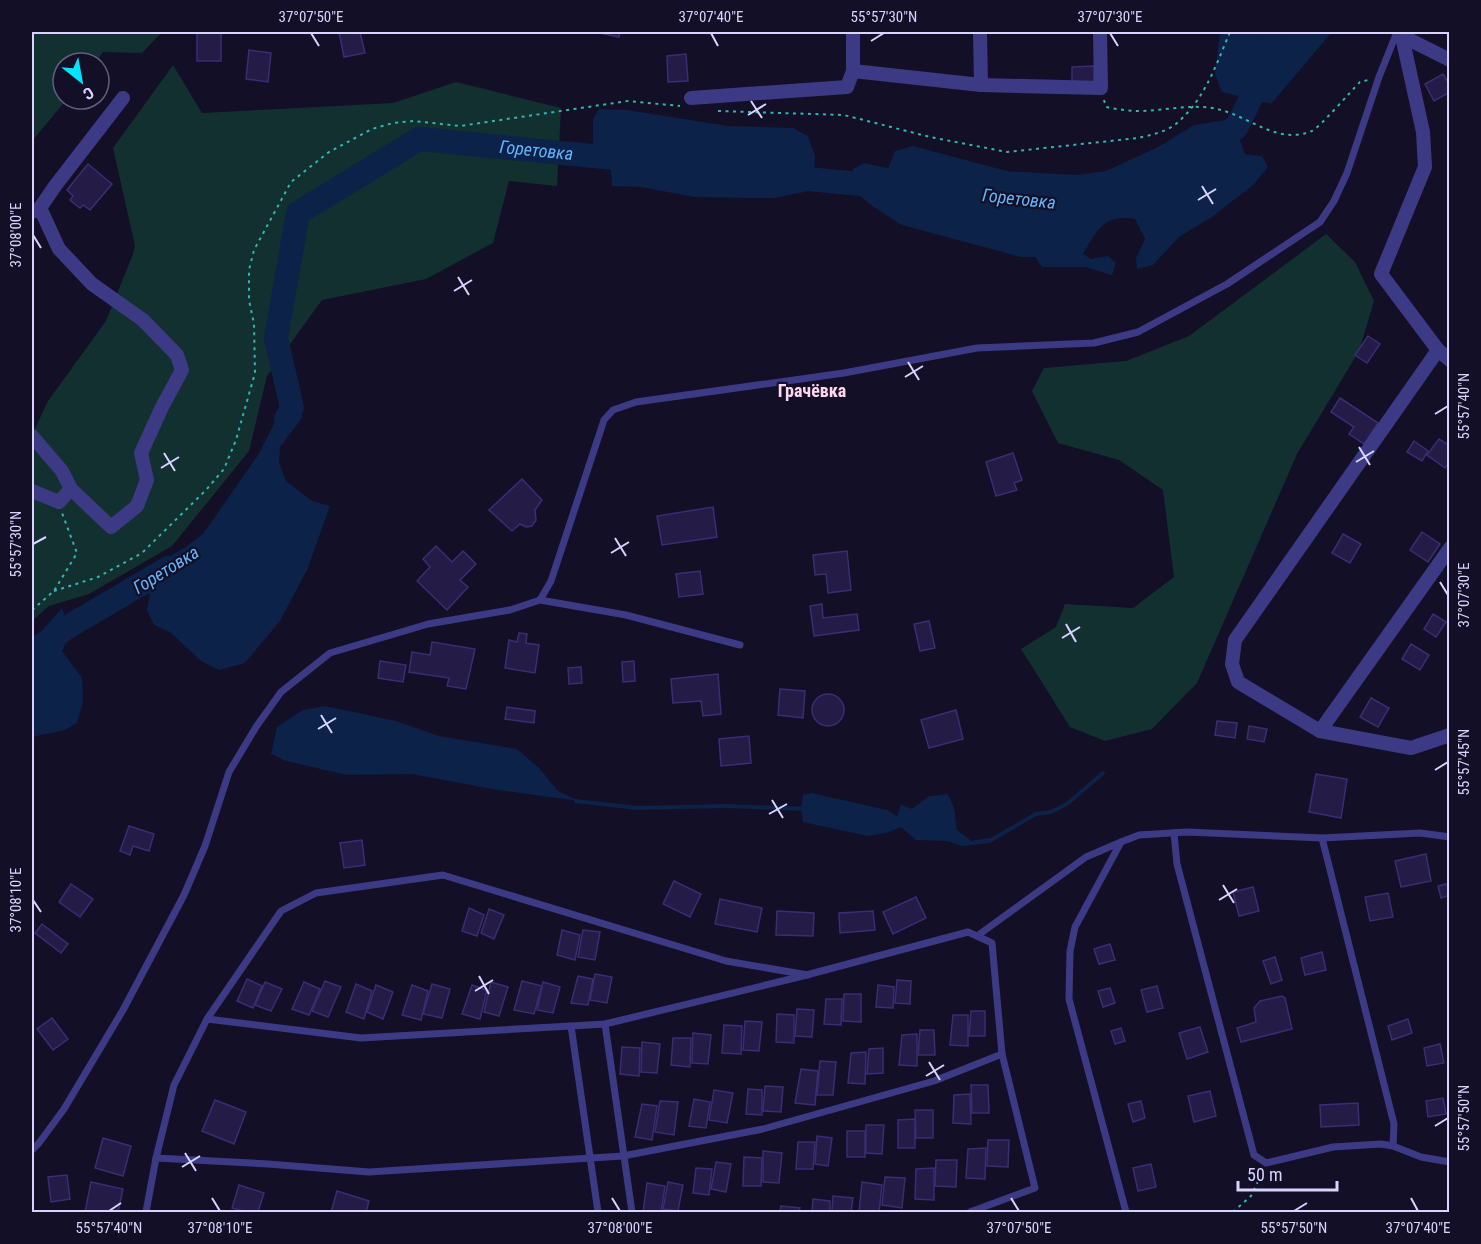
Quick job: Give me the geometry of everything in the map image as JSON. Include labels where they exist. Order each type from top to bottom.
[{"type":"street","points":[[687,103],[847,87],[853,71],[853,32]]},
{"type":"street","points":[[980,32],[981,85]]},
{"type":"street","points":[[853,71],[981,85],[1101,88],[1100,32]]},
{"type":"street","points":[[1400,33],[1449,60]]},
{"type":"street","points":[[1400,33],[1423,132],[1425,167],[1382,274],[1438,350],[1449,360]]},
{"type":"street","points":[[32,436],[62,471],[71,489],[111,526],[137,506],[147,480],[141,453],[162,407],[183,370],[177,355],[143,320],[92,284],[59,249],[36,210],[123,98]]},
{"type":"street","points":[[1438,350],[1235,640],[1232,664],[1238,682],[1320,731],[1411,748],[1449,735]]},
{"type":"street","points":[[32,491],[59,502],[71,489]]},
{"type":"street","points":[[1320,731],[1449,548]]},
{"type":"lane","points":[[540,600],[551,581],[604,420],[613,410],[636,402],[843,373],[977,348],[1094,343],[1138,332],[1227,284],[1320,222],[1334,201],[1347,173],[1379,77],[1400,33]]},
{"type":"lane","points":[[32,1150],[64,1109],[123,1010],[184,895],[205,846],[229,772],[281,692],[330,653],[428,624],[510,610],[540,600],[626,615],[740,645]]},
{"type":"lane","points":[[1174,833],[1177,864],[1254,1155],[1266,1163],[1333,1147],[1381,1144],[1393,1146],[1421,1157],[1449,1162]]},
{"type":"lane","points":[[977,936],[1086,857],[1139,835],[1174,833],[1322,838],[1420,833],[1449,837]]},
{"type":"lane","points":[[1322,838],[1394,1125],[1393,1146]]},
{"type":"lane","points":[[1121,842],[1075,927],[1070,951],[1070,999],[1126,1212]]},
{"type":"lane","points":[[147,1212],[156,1158],[174,1084],[207,1019],[281,911],[316,893],[443,875],[726,961],[808,975]]},
{"type":"lane","points":[[207,1019],[361,1038],[605,1024],[808,975],[968,932],[993,943],[1002,1054],[1035,1188],[970,1212]]},
{"type":"lane","points":[[605,1024],[632,1212]]},
{"type":"lane","points":[[571,1026],[598,1212]]},
{"type":"lane","points":[[156,1158],[369,1172],[589,1160],[623,1156],[763,1130],[934,1081],[1002,1054]]},
{"type":"path","points":[[716,110],[844,115],[930,137],[1007,152],[1138,138],[1156,134],[1176,125],[1206,91],[1230,32]]},
{"type":"path","points":[[1101,88],[1106,107],[1133,111],[1190,108],[1220,110],[1285,135],[1314,130],[1360,82],[1379,77]]},
{"type":"path","points":[[54,591],[98,577],[142,553],[224,470],[236,440],[255,373],[254,324],[249,300],[249,270],[254,250],[291,182],[329,152],[372,129],[393,123],[414,121],[460,126],[628,101],[687,103]]},
{"type":"path","points":[[32,610],[54,591],[77,553],[59,502]]},
{"type":"path","points":[[1233,1212],[1251,1196],[1266,1163]]},
{"type":"green space","points":[[32,32],[162,32],[142,53],[51,51],[51,111],[57,111],[32,141]]},
{"type":"green space","points":[[173,65],[202,113],[393,103],[456,82],[561,108],[557,186],[509,181],[493,243],[426,279],[322,300],[267,376],[249,451],[172,546],[89,594],[49,606],[32,621],[32,435],[48,401],[106,321],[133,254],[135,246],[113,148]]},
{"type":"green space","points":[[1326,234],[1355,262],[1374,301],[1359,351],[1297,454],[1197,683],[1152,729],[1105,741],[1070,727],[1021,649],[1056,627],[1065,604],[1133,608],[1174,577],[1163,490],[1119,460],[1058,443],[1032,391],[1044,368],[1126,361],[1189,336]]},
{"type":"water","points":[[1220,32],[1332,32],[1271,104],[1222,92],[1215,74]]},
{"type":"water","points":[[599,109],[627,110],[728,126],[793,128],[808,136],[815,156],[814,171],[840,173],[841,182],[838,188],[820,186],[774,198],[694,197],[641,187],[612,186],[611,171],[593,143],[593,119]]},
{"type":"water","points":[[1232,119],[1245,154],[1262,156],[1268,167],[1253,185],[1212,217],[1179,237],[1153,265],[1137,269],[1136,258],[1145,239],[1135,219],[1116,219],[1103,225],[1083,254],[1091,259],[1108,256],[1116,263],[1112,275],[1085,267],[1042,267],[1035,257],[1021,257],[902,225],[872,206],[852,189],[853,169],[864,163],[888,168],[895,151],[913,146],[1007,171],[1076,175],[1106,171],[1158,147],[1194,125]]},
{"type":"water","points":[[288,389],[300,389],[302,418],[280,447],[279,463],[286,481],[312,501],[330,506],[307,570],[280,621],[245,663],[219,670],[201,661],[170,632],[154,625],[147,610],[150,594],[134,577],[184,548],[203,534],[258,455],[284,405]]},
{"type":"water","points":[[62,608],[71,633],[62,651],[82,678],[83,702],[77,723],[65,730],[32,737],[32,642]]},
{"type":"water","points":[[325,706],[396,721],[439,736],[517,749],[539,768],[558,791],[579,801],[492,789],[412,774],[347,775],[286,761],[271,754],[277,727],[303,710]]},
{"type":"water","points":[[812,793],[887,810],[897,816],[901,805],[912,809],[929,796],[948,794],[954,808],[957,830],[973,842],[991,840],[1016,826],[990,843],[962,846],[947,841],[916,840],[901,827],[886,833],[867,836],[803,822],[801,808],[803,795]]},
{"type":"building","points":[[197,32],[221,32],[221,61],[197,61]]},
{"type":"building","points":[[339,32],[360,32],[365,53],[344,57]]},
{"type":"building","points":[[604,32],[620,32],[619,37],[604,34]]},
{"type":"building","points":[[249,50],[271,53],[268,82],[246,79]]},
{"type":"building","points":[[686,54],[688,81],[668,82],[667,56]]},
{"type":"building","points":[[1094,66],[1094,83],[1072,83],[1072,67]]},
{"type":"building","points":[[1443,74],[1450,86],[1450,92],[1434,101],[1425,84]]},
{"type":"building","points":[[88,164],[112,184],[90,210],[83,205],[80,208],[70,200],[73,196],[67,190]]},
{"type":"building","points":[[1368,336],[1380,344],[1367,363],[1355,355]]},
{"type":"building","points":[[1340,398],[1378,423],[1364,444],[1349,434],[1354,427],[1331,412]]},
{"type":"building","points":[[1439,439],[1450,446],[1450,461],[1445,468],[1427,455]]},
{"type":"building","points":[[1414,441],[1428,451],[1422,461],[1407,452]]},
{"type":"building","points":[[1013,453],[1022,480],[1014,483],[1017,490],[996,496],[986,462]]},
{"type":"building","points":[[522,479],[542,500],[535,510],[536,520],[532,526],[526,527],[520,524],[512,531],[489,510]]},
{"type":"building","points":[[713,507],[717,537],[662,545],[657,516]]},
{"type":"building","points":[[1422,532],[1440,544],[1428,562],[1410,550]]},
{"type":"building","points":[[1343,534],[1361,544],[1350,563],[1332,553]]},
{"type":"building","points":[[436,546],[452,562],[463,551],[476,564],[460,580],[468,587],[447,610],[417,581],[430,567],[423,559]]},
{"type":"building","points":[[847,551],[851,590],[828,593],[826,574],[815,575],[813,555]]},
{"type":"building","points":[[700,571],[703,594],[679,597],[676,574]]},
{"type":"building","points":[[822,604],[823,618],[857,614],[859,630],[814,636],[810,606]]},
{"type":"building","points":[[1433,614],[1446,622],[1436,637],[1424,629]]},
{"type":"building","points":[[929,621],[935,648],[920,651],[914,624]]},
{"type":"building","points":[[519,633],[527,634],[526,643],[539,645],[535,673],[505,668],[509,640],[517,642]]},
{"type":"building","points":[[432,642],[475,649],[466,689],[447,686],[449,678],[409,672],[412,652],[430,655]]},
{"type":"building","points":[[1411,644],[1429,655],[1420,670],[1402,659]]},
{"type":"building","points":[[380,661],[406,665],[403,682],[378,678]]},
{"type":"building","points":[[634,661],[635,681],[623,682],[622,662]]},
{"type":"building","points":[[581,667],[582,683],[569,684],[568,668]]},
{"type":"building","points":[[718,674],[721,714],[703,716],[701,701],[673,703],[671,679]]},
{"type":"building","points":[[780,689],[805,691],[803,718],[778,715]]},
{"type":"building","points":[[828,694],[840,698],[844,710],[840,722],[828,726],[816,722],[812,710],[816,698]]},
{"type":"building","points":[[1371,698],[1389,708],[1378,727],[1360,717]]},
{"type":"building","points":[[507,707],[535,711],[534,723],[505,719]]},
{"type":"building","points":[[956,710],[963,739],[929,748],[921,720]]},
{"type":"building","points":[[1217,721],[1237,723],[1235,738],[1215,735]]},
{"type":"building","points":[[1249,726],[1267,729],[1264,742],[1247,739]]},
{"type":"building","points":[[749,736],[751,763],[721,766],[719,739]]},
{"type":"building","points":[[1316,774],[1347,779],[1341,818],[1309,812]]},
{"type":"building","points":[[129,826],[154,834],[149,851],[133,846],[130,855],[120,851]]},
{"type":"building","points":[[362,840],[365,865],[344,868],[340,843]]},
{"type":"building","points":[[1426,854],[1431,881],[1401,887],[1395,861]]},
{"type":"building","points":[[674,881],[701,894],[690,917],[663,904]]},
{"type":"building","points":[[1450,883],[1450,895],[1441,898],[1438,886]]},
{"type":"building","points":[[71,884],[93,899],[80,917],[59,902]]},
{"type":"building","points":[[1253,887],[1259,911],[1239,916],[1233,892]]},
{"type":"building","points":[[1388,893],[1393,917],[1370,921],[1365,897]]},
{"type":"building","points":[[916,897],[926,918],[893,934],[883,912]]},
{"type":"building","points":[[720,899],[762,908],[757,932],[715,924]]},
{"type":"building","points":[[469,908],[484,915],[477,936],[462,931]]},
{"type":"building","points":[[489,909],[504,915],[494,939],[481,933]]},
{"type":"building","points":[[777,911],[814,913],[813,936],[776,935]]},
{"type":"building","points":[[873,911],[875,930],[840,933],[839,913]]},
{"type":"building","points":[[42,924],[68,944],[61,953],[35,933]]},
{"type":"building","points":[[562,930],[580,935],[575,960],[557,955]]},
{"type":"building","points":[[583,930],[600,932],[595,960],[578,957]]},
{"type":"building","points":[[1110,944],[1115,960],[1099,964],[1094,949]]},
{"type":"building","points":[[1322,952],[1326,970],[1305,975],[1301,958]]},
{"type":"building","points":[[1275,957],[1282,980],[1271,984],[1263,961]]},
{"type":"building","points":[[595,974],[612,977],[607,1003],[590,1000]]},
{"type":"building","points":[[578,976],[593,979],[588,1005],[571,1003]]},
{"type":"building","points":[[247,979],[262,986],[253,1008],[237,1001]]},
{"type":"building","points":[[897,980],[911,981],[910,1004],[895,1003]]},
{"type":"building","points":[[325,981],[341,987],[328,1017],[312,1011]]},
{"type":"building","points":[[522,981],[542,986],[534,1014],[514,1010]]},
{"type":"building","points":[[265,982],[282,989],[271,1011],[255,1005]]},
{"type":"building","points":[[304,982],[320,989],[309,1015],[292,1009]]},
{"type":"building","points":[[491,982],[508,987],[499,1016],[484,1012]]},
{"type":"building","points":[[543,982],[560,987],[553,1013],[537,1010]]},
{"type":"building","points":[[356,984],[372,991],[364,1019],[346,1012]]},
{"type":"building","points":[[432,984],[450,989],[442,1018],[423,1014]]},
{"type":"building","points":[[376,985],[393,992],[383,1019],[367,1012]]},
{"type":"building","points":[[412,985],[428,991],[421,1020],[402,1015]]},
{"type":"building","points":[[472,985],[487,990],[480,1019],[462,1014]]},
{"type":"building","points":[[878,985],[894,987],[893,1008],[876,1007]]},
{"type":"building","points":[[1157,986],[1163,1008],[1147,1012],[1141,990]]},
{"type":"building","points":[[1110,988],[1115,1003],[1103,1007],[1098,991]]},
{"type":"building","points":[[844,994],[861,994],[861,1022],[843,1021]]},
{"type":"building","points":[[1282,996],[1285,998],[1292,1029],[1241,1042],[1237,1028],[1256,1022],[1254,1008],[1260,1001]]},
{"type":"building","points":[[826,999],[842,999],[841,1025],[824,1024]]},
{"type":"building","points":[[797,1009],[814,1010],[812,1037],[795,1036]]},
{"type":"building","points":[[971,1011],[985,1011],[985,1036],[969,1036]]},
{"type":"building","points":[[777,1014],[794,1015],[794,1043],[776,1042]]},
{"type":"building","points":[[953,1015],[968,1015],[968,1046],[950,1045]]},
{"type":"building","points":[[52,1018],[68,1039],[53,1050],[37,1029]]},
{"type":"building","points":[[1408,1019],[1412,1033],[1392,1040],[1388,1026]]},
{"type":"building","points":[[745,1021],[762,1022],[759,1051],[743,1050]]},
{"type":"building","points":[[724,1025],[742,1026],[741,1054],[722,1053]]},
{"type":"building","points":[[1200,1027],[1208,1052],[1187,1059],[1179,1033]]},
{"type":"building","points":[[1121,1028],[1125,1041],[1115,1044],[1111,1031]]},
{"type":"building","points":[[920,1030],[934,1030],[935,1055],[918,1055]]},
{"type":"building","points":[[693,1033],[711,1035],[708,1064],[692,1063]]},
{"type":"building","points":[[917,1034],[917,1066],[899,1065],[902,1035]]},
{"type":"building","points":[[673,1038],[691,1038],[690,1067],[671,1065]]},
{"type":"building","points":[[642,1042],[660,1044],[657,1073],[641,1072]]},
{"type":"building","points":[[1440,1044],[1444,1063],[1427,1066],[1424,1048]]},
{"type":"building","points":[[622,1047],[640,1048],[639,1076],[620,1074]]},
{"type":"building","points":[[883,1048],[883,1073],[867,1074],[869,1049]]},
{"type":"building","points":[[866,1052],[865,1084],[848,1083],[851,1053]]},
{"type":"building","points":[[820,1061],[836,1062],[833,1095],[817,1095]]},
{"type":"building","points":[[801,1069],[818,1071],[815,1105],[795,1103]]},
{"type":"building","points":[[971,1085],[988,1085],[989,1113],[972,1113]]},
{"type":"building","points":[[765,1086],[783,1087],[781,1112],[763,1111]]},
{"type":"building","points":[[748,1089],[762,1090],[762,1115],[746,1114]]},
{"type":"building","points":[[714,1090],[733,1093],[727,1123],[709,1120]]},
{"type":"building","points":[[1210,1091],[1216,1116],[1194,1122],[1188,1096]]},
{"type":"building","points":[[970,1094],[971,1124],[953,1123],[954,1095]]},
{"type":"building","points":[[1443,1098],[1446,1114],[1428,1117],[1426,1101]]},
{"type":"building","points":[[694,1099],[710,1102],[706,1128],[689,1126]]},
{"type":"building","points":[[215,1100],[246,1112],[234,1144],[202,1131]]},
{"type":"building","points":[[660,1101],[678,1102],[674,1135],[655,1132]]},
{"type":"building","points":[[1141,1101],[1145,1118],[1133,1122],[1128,1104]]},
{"type":"building","points":[[1358,1103],[1359,1125],[1321,1127],[1320,1105]]},
{"type":"building","points":[[642,1104],[657,1106],[652,1140],[635,1137]]},
{"type":"building","points":[[915,1110],[933,1110],[933,1138],[916,1138]]},
{"type":"building","points":[[915,1119],[915,1148],[898,1148],[898,1120]]},
{"type":"building","points":[[866,1125],[884,1125],[882,1154],[866,1153]]},
{"type":"building","points":[[847,1131],[865,1131],[865,1157],[847,1157]]},
{"type":"building","points":[[817,1136],[832,1138],[828,1166],[815,1164]]},
{"type":"building","points":[[103,1138],[131,1146],[123,1176],[95,1168]]},
{"type":"building","points":[[988,1140],[1009,1140],[1008,1167],[987,1166]]},
{"type":"building","points":[[798,1142],[815,1142],[813,1169],[796,1169]]},
{"type":"building","points":[[986,1148],[985,1179],[966,1178],[968,1149]]},
{"type":"building","points":[[763,1151],[782,1153],[779,1183],[763,1182]]},
{"type":"building","points":[[744,1157],[762,1158],[761,1186],[743,1186]]},
{"type":"building","points":[[936,1160],[957,1160],[956,1187],[935,1186]]},
{"type":"building","points":[[716,1162],[731,1164],[726,1192],[711,1189]]},
{"type":"building","points":[[1151,1164],[1156,1187],[1138,1191],[1133,1168]]},
{"type":"building","points":[[696,1168],[712,1169],[709,1195],[693,1193]]},
{"type":"building","points":[[934,1168],[934,1200],[915,1199],[916,1169]]},
{"type":"building","points":[[67,1175],[70,1199],[51,1202],[48,1177]]},
{"type":"building","points":[[885,1177],[905,1178],[902,1208],[882,1205]]},
{"type":"building","points":[[91,1182],[123,1189],[118,1212],[85,1212]]},
{"type":"building","points":[[668,1182],[683,1185],[678,1211],[663,1209]]},
{"type":"building","points":[[862,1182],[882,1185],[879,1212],[859,1212]]},
{"type":"building","points":[[647,1183],[665,1186],[661,1212],[643,1212]]},
{"type":"building","points":[[239,1185],[264,1193],[258,1212],[232,1208]]},
{"type":"building","points":[[337,1191],[369,1201],[366,1212],[331,1212]]},
{"type":"building","points":[[833,1196],[853,1198],[851,1212],[832,1212]]},
{"type":"building","points":[[813,1199],[830,1201],[830,1212],[812,1212]]},
{"type":"building","points":[[781,1206],[800,1208],[799,1212],[780,1212]]},
{"type":"waterway","name":"Горетовка","points":[[1207,141],[1236,128],[1251,98],[1274,32]]},
{"type":"waterway","name":"Горетовка","points":[[286,419],[292,408],[276,338],[298,213],[419,139],[634,160]]},
{"type":"waterway","name":"Горетовка","points":[[808,179],[881,186]]},
{"type":"waterway","name":"Горетовка","points":[[32,652],[68,627],[168,568]]},
{"type":"waterway","points":[[975,842],[991,840],[1036,814],[1051,812],[1067,804],[1103,773]]},
{"type":"waterway","points":[[576,801],[637,808],[727,806],[805,809]]},
{"type":"district","name":"Грачёвка","points":[[812,391]]}]
